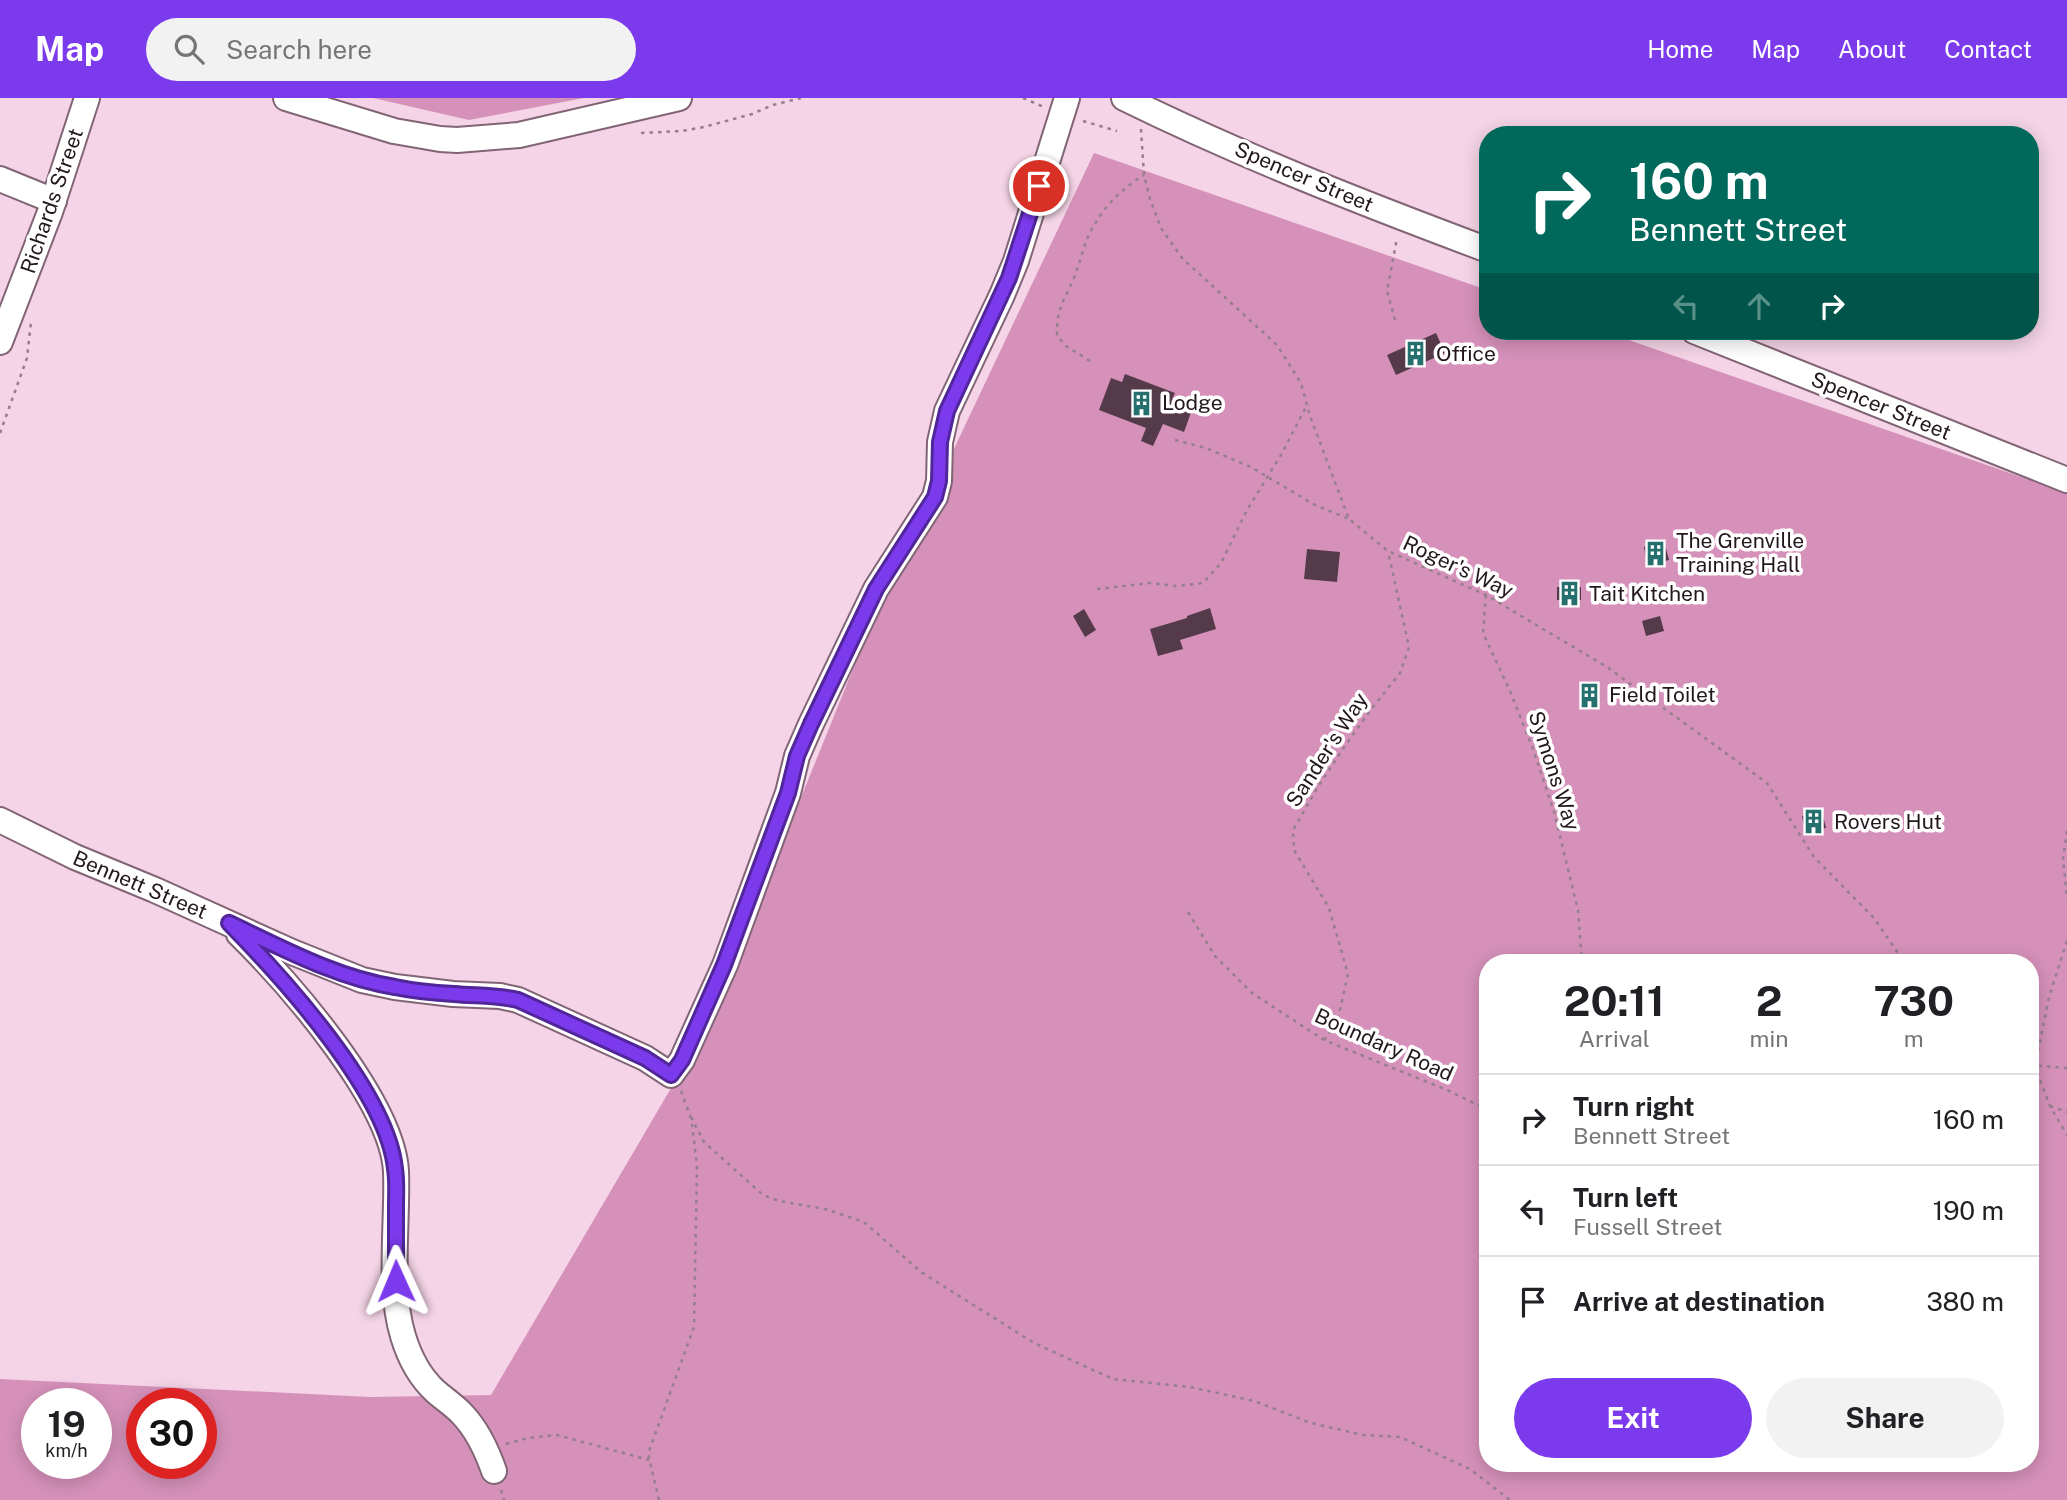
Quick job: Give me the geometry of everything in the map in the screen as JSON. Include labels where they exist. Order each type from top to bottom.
[{"type":"street","name":"Richards Street","points":[[0,342],[54,201],[87,98]]},
{"type":"street","points":[[286,98],[394,131],[457,140],[519,135],[679,98]]},
{"type":"street","points":[[671,1075],[682,1060],[724,965],[788,793],[797,756],[811,724],[876,589],[935,497],[939,481],[940,442],[947,411],[1009,278],[1066,98]]},
{"type":"street","name":"Spencer Street","points":[[1131,101],[1255,157],[1479,247]]},
{"type":"street","points":[[0,179],[54,201]]},
{"type":"street","name":"Spencer Street","points":[[1717,340],[2067,480]]},
{"type":"street","name":"Bennett Street","points":[[0,820],[75,857],[292,952],[370,982],[436,993],[500,996],[518,1000],[645,1058],[671,1075]]},
{"type":"street","points":[[229,923],[322,1027],[376,1111],[390,1143],[396,1169],[397,1296],[403,1336],[423,1378],[463,1415],[477,1434],[490,1460]]},
{"type":"path","points":[[641,133],[704,127],[801,98]]},
{"type":"path","points":[[1131,101],[1143,150],[1144,175],[1161,228],[1182,258],[1277,345],[1301,383],[1349,519]]},
{"type":"path","points":[[1090,362],[1066,346],[1057,336],[1057,316],[1061,302],[1073,280],[1088,237],[1102,213],[1127,185],[1144,175]]},
{"type":"path","points":[[1395,320],[1387,291],[1400,217]]},
{"type":"path","points":[[1097,589],[1150,583],[1176,586],[1203,583],[1221,563],[1233,536],[1307,405]]},
{"type":"path","points":[[1175,440],[1206,448],[1251,467],[1313,504],[1349,519]]},
{"type":"path","name":"Roger's Way","points":[[1349,519],[1388,551],[1486,595],[1607,667],[1767,783],[1814,857],[1874,918],[1897,954]]},
{"type":"path","name":"Sander's Way","points":[[1324,1040],[1336,1023],[1348,974],[1329,908],[1294,850],[1293,831],[1343,749],[1400,673],[1409,647],[1388,551]]},
{"type":"path","name":"Symons Way","points":[[1486,595],[1483,633],[1528,737],[1554,812],[1578,911],[1581,954]]},
{"type":"path","points":[[2067,831],[2063,858],[2067,900]]},
{"type":"path","name":"Boundary Road","points":[[1188,912],[1215,956],[1252,993],[1324,1040],[1436,1085],[1479,1106]]},
{"type":"path","points":[[2039,1047],[2049,997],[2067,941]]},
{"type":"path","points":[[2039,1067],[2067,1068]]},
{"type":"path","points":[[671,1075],[682,1093],[700,1137],[763,1195],[779,1201],[825,1209],[864,1222],[921,1272],[1034,1343],[1113,1379],[1190,1387],[1254,1401],[1311,1423],[1363,1435],[1400,1437],[1470,1469],[1510,1500]]},
{"type":"path","points":[[2039,1077],[2050,1106],[2067,1135]]},
{"type":"path","points":[[2050,1106],[2067,1112]]},
{"type":"path","points":[[659,1500],[648,1454],[694,1327],[696,1166],[691,1117]]},
{"type":"path","points":[[490,1460],[528,1438],[557,1435],[650,1460]]},
{"type":"shaded area","points":[[373,98],[584,98],[469,120]]},
{"type":"shaded area","points":[[1094,153],[1479,287],[1479,340],[1629,340],[2067,493],[2067,1500],[0,1500],[0,1379],[185,1388],[126,1388],[126,1479],[217,1479],[217,1390],[370,1397],[491,1395],[684,1066],[783,842],[872,622]]},
{"type":"building","name":"Office","points":[[1436,333],[1445,353],[1396,375],[1387,355]]},
{"type":"building","name":"Lodge","points":[[1125,374],[1175,393],[1172,399],[1193,407],[1184,432],[1163,424],[1153,446],[1141,441],[1146,428],[1099,410],[1111,378],[1122,382]]},
{"type":"building","name":"The Grenville Training Hall","points":[[1664,541],[1669,560],[1652,564],[1646,558],[1644,547]]},
{"type":"building","points":[[1307,549],[1340,552],[1337,582],[1304,579]]},
{"type":"building","name":"Tait Kitchen","points":[[1557,587],[1581,587],[1581,600],[1557,600]]},
{"type":"building","points":[[1210,608],[1216,629],[1180,640],[1183,649],[1158,656],[1150,629]]},
{"type":"building","points":[[1084,609],[1096,630],[1085,637],[1073,616]]},
{"type":"building","points":[[1660,616],[1664,631],[1646,636],[1642,621]]},
{"type":"building","name":"Rovers Hut","points":[[1822,812],[1826,828],[1805,832],[1802,816]]},
{"type":"place","name":"Office","points":[[1416,354]]},
{"type":"place","name":"Lodge","points":[[1142,403]]},
{"type":"place","name":"The Grenville Training Hall","points":[[1656,553]]},
{"type":"place","name":"Tait Kitchen","points":[[1569,594]]},
{"type":"place","name":"Field Toilet","points":[[1589,695]]},
{"type":"place","name":"Rovers Hut","points":[[1814,822]]},
{"type":"route","points":[[396,1281],[396,1169],[390,1143],[379,1118],[322,1027],[229,923],[362,980],[395,987],[518,1000],[645,1058],[671,1075],[682,1060],[724,965],[788,793],[797,756],[811,724],[876,589],[935,497],[939,481],[940,442],[947,411],[1009,278],[1039,186]]}]
